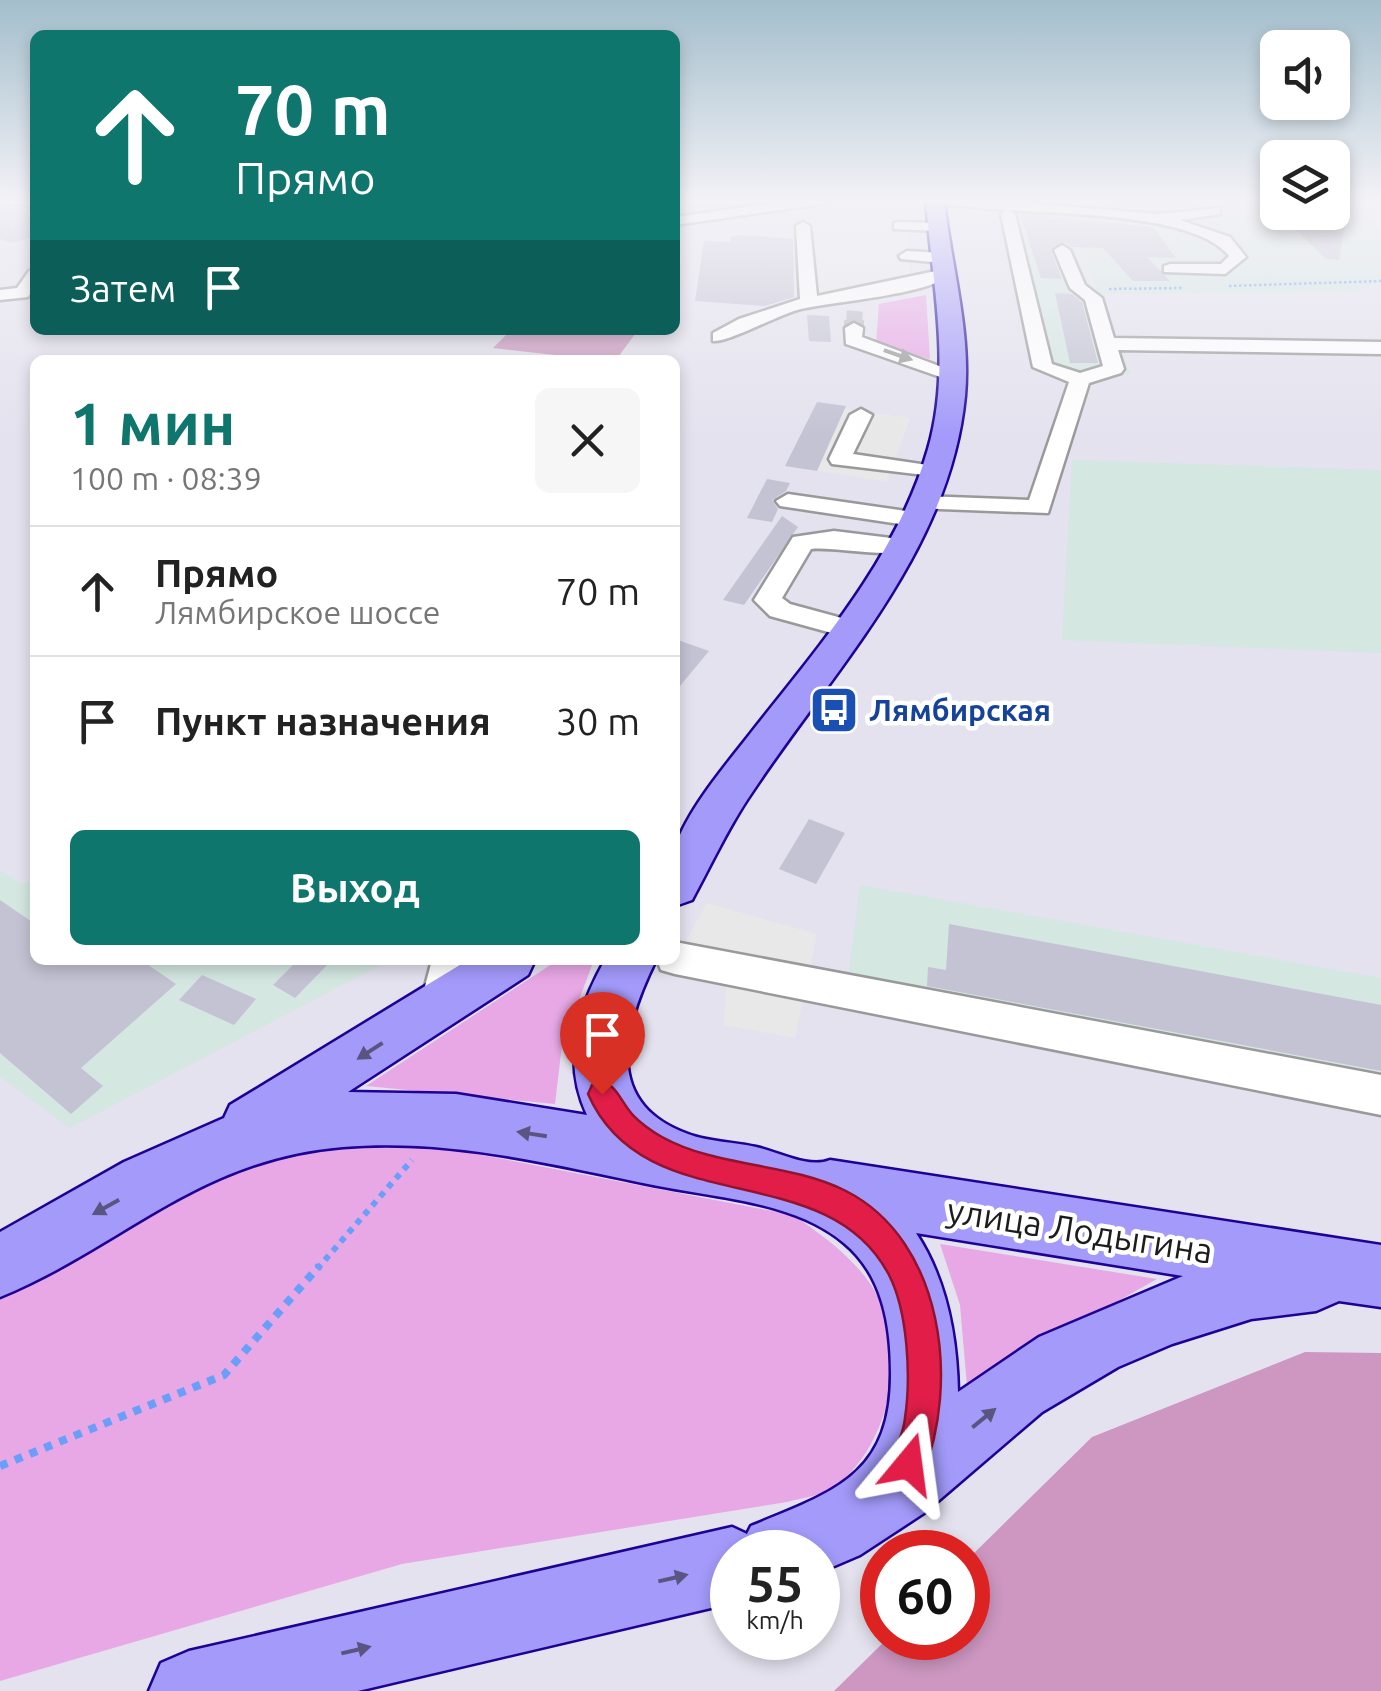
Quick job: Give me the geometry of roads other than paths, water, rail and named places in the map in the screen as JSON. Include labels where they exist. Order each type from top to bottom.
[{"type":"main road","points":[[680,878],[730,791],[850,628],[911,523],[949,422],[953,375],[945,279]]},
{"type":"main road","points":[[680,837],[730,791]]},
{"type":"main road","points":[[177,1167],[446,983],[496,965]]},
{"type":"main road","points":[[629,965],[606,1014],[598,1056],[602,1094],[622,1124],[652,1147],[696,1165]]},
{"type":"main road","points":[[11,1257],[177,1167],[240,1140],[297,1125],[360,1118],[432,1118],[780,1182],[837,1202],[872,1226],[901,1266],[921,1320],[923,1419],[909,1464],[882,1502]]},
{"type":"main road","name":"улица Лодыгина","points":[[780,1182],[1381,1279]]},
{"type":"main road","name":"улица Лодыгина","points":[[838,1530],[882,1502],[1036,1376],[1132,1327],[1217,1298],[1303,1278],[1381,1279]]},
{"type":"main road","points":[[223,1685],[710,1570]]},
{"type":"lane","points":[[809,279],[810,294]]},
{"type":"lane","points":[[930,279],[855,304],[854,340],[953,375]]},
{"type":"lane","points":[[720,337],[743,321],[810,294],[916,285],[932,279]]},
{"type":"lane","points":[[1045,279],[1050,287],[1094,298],[1114,369],[1080,378],[1043,367],[1050,287],[1053,279]]},
{"type":"lane","points":[[0,296],[22,293],[30,281]]},
{"type":"lane","points":[[1107,344],[1381,348]]},
{"type":"lane","points":[[850,628],[780,610],[768,600],[802,542],[911,523],[1039,508],[1062,425],[1080,378]]},
{"type":"lane","points":[[861,415],[840,459],[932,472]]},
{"type":"lane","points":[[788,501],[911,523]]},
{"type":"lane","points":[[680,959],[1381,1095]]},
{"type":"tunnel","points":[[854,323],[855,311]]},
{"type":"tunnel","points":[[854,323],[854,328]]},
{"type":"place","name":"Лямбирская","points":[[834,710]]}]
